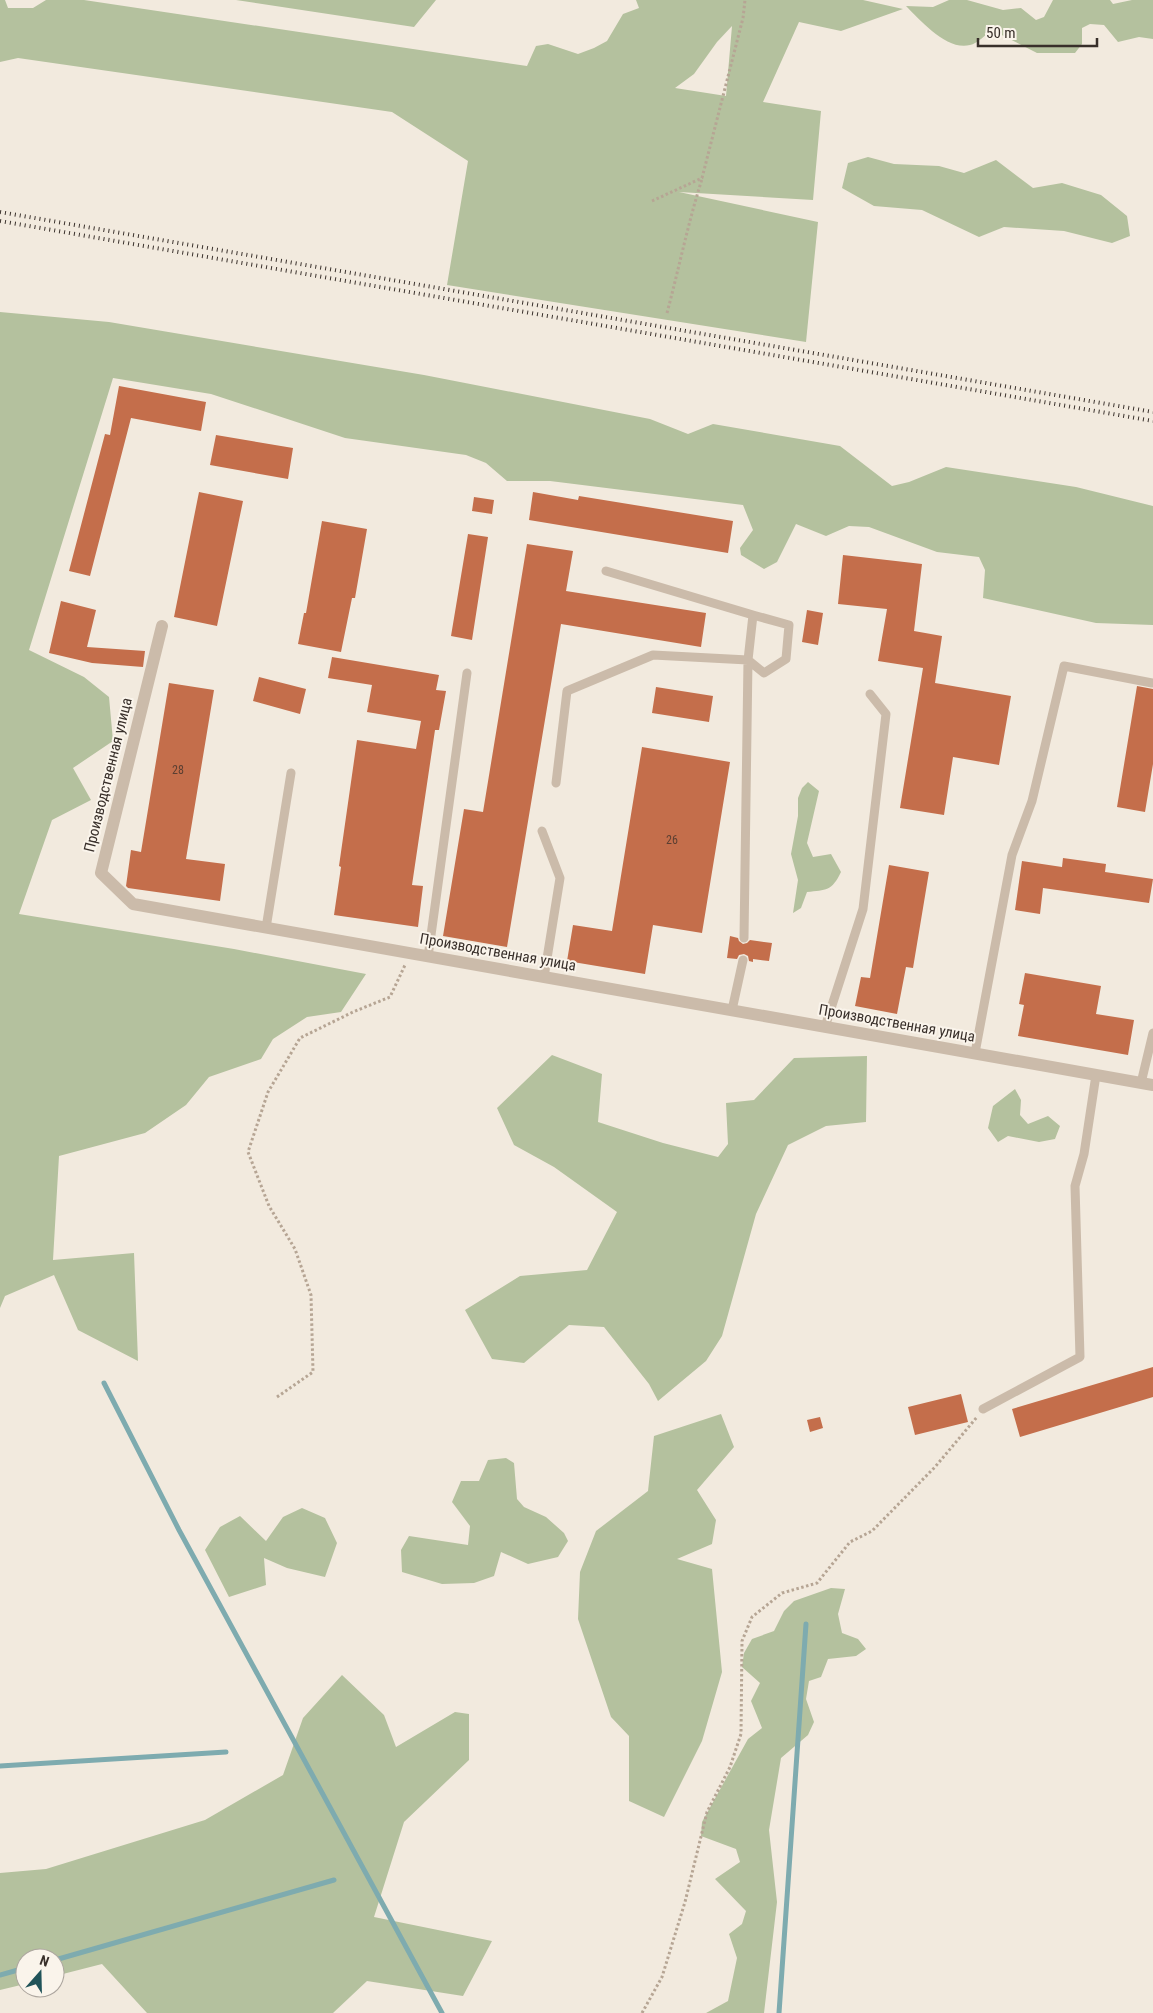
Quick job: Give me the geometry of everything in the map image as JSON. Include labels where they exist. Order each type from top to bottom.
[{"type":"street","name":"Производственная улица","points":[[162,626],[101,873],[133,904],[1147,1084]]},
{"type":"lane","points":[[556,783],[567,691],[653,655],[748,660],[764,673],[786,659],[789,625],[753,616],[606,571]]},
{"type":"lane","points":[[744,938],[748,660],[753,616]]},
{"type":"lane","points":[[975,1053],[1012,855],[1032,801],[1064,666],[1152,683]]},
{"type":"lane","points":[[428,957],[467,673]]},
{"type":"lane","points":[[825,1027],[863,909],[886,714],[870,694]]},
{"type":"lane","points":[[266,928],[291,773]]},
{"type":"lane","points":[[542,831],[560,878],[544,977]]},
{"type":"lane","points":[[732,1010],[743,960]]},
{"type":"lane","points":[[1147,1084],[1153,1033]]},
{"type":"lane","points":[[983,1408],[1080,1357],[1075,1186],[1084,1154],[1096,1075]]},
{"type":"path","points":[[667,313],[685,246],[692,209],[702,178],[743,18],[745,0]]},
{"type":"path","points":[[652,201],[702,178]]},
{"type":"path","points":[[277,1397],[313,1372],[310,1295],[295,1249],[269,1206],[248,1152],[268,1092],[300,1038],[353,1012],[390,997],[410,953]]},
{"type":"path","points":[[642,2013],[662,1977],[685,1902],[707,1812],[730,1768],[741,1734],[742,1641],[752,1617],[782,1593],[817,1584],[850,1542],[872,1531],[935,1467],[983,1408]]},
{"type":"green space","points":[[0,0],[5,0],[8,8],[33,8],[46,0],[84,0],[527,66],[536,46],[548,44],[578,54],[607,41],[623,14],[639,8],[636,0],[863,0],[903,9],[841,31],[799,22],[763,102],[821,111],[813,200],[679,192],[818,222],[806,342],[447,285],[468,161],[392,112],[18,58],[0,62]],"holes":[[[732,26],[726,96],[675,88],[694,74],[717,42]]]},
{"type":"green space","points":[[236,0],[436,0],[414,27]]},
{"type":"green space","points":[[949,0],[967,0],[1003,10],[1021,8],[1036,20],[1044,17],[1053,0],[1110,0],[1113,4],[1132,0],[1153,0],[1153,39],[1139,37],[1118,42],[1104,25],[1090,24],[1082,28],[1082,44],[1075,53],[1037,53],[992,30],[976,43],[961,46],[952,44],[935,33],[906,6],[933,7]]},
{"type":"green space","points":[[868,157],[894,164],[939,166],[964,173],[996,160],[1033,188],[1062,183],[1101,195],[1127,216],[1130,236],[1112,243],[1064,231],[1004,227],[979,237],[922,210],[874,206],[842,188],[848,163]]},
{"type":"green space","points":[[0,312],[109,322],[424,375],[650,419],[688,434],[713,424],[840,446],[892,486],[909,482],[946,467],[1076,487],[1153,506],[1153,625],[1096,623],[983,598],[985,570],[979,557],[937,552],[869,527],[849,526],[826,536],[796,524],[777,562],[764,569],[741,555],[740,548],[753,530],[743,505],[550,481],[507,481],[486,463],[466,455],[345,438],[211,394],[113,378],[29,650],[84,677],[109,697],[113,741],[73,768],[91,800],[52,820],[19,914],[234,949],[366,974],[341,1012],[307,1017],[273,1039],[261,1059],[209,1077],[186,1105],[145,1133],[59,1156],[53,1260],[134,1253],[138,1361],[78,1330],[54,1275],[5,1296],[0,1308]]},
{"type":"green space","points":[[808,782],[819,791],[807,843],[813,857],[831,854],[841,872],[835,883],[828,888],[807,892],[801,908],[793,913],[798,880],[791,854],[798,816],[798,798],[802,788]]},
{"type":"green space","points":[[552,1055],[602,1074],[598,1122],[663,1143],[718,1157],[728,1144],[726,1103],[754,1100],[794,1058],[867,1056],[866,1122],[826,1126],[788,1145],[756,1214],[722,1336],[706,1361],[658,1401],[649,1384],[604,1327],[569,1325],[524,1363],[492,1359],[465,1310],[520,1276],[587,1270],[617,1212],[554,1167],[514,1145],[497,1108]]},
{"type":"green space","points":[[1015,1089],[1021,1100],[1020,1115],[1028,1124],[1048,1116],[1060,1126],[1055,1139],[1039,1142],[1008,1136],[998,1142],[988,1128],[993,1106]]},
{"type":"green space","points":[[721,1414],[734,1447],[697,1490],[716,1520],[712,1544],[677,1559],[712,1569],[722,1672],[702,1741],[664,1817],[629,1801],[629,1736],[611,1717],[578,1619],[580,1572],[596,1531],[648,1491],[654,1436]]},
{"type":"green space","points":[[506,1458],[514,1463],[517,1499],[524,1507],[546,1517],[564,1533],[568,1541],[558,1557],[528,1564],[501,1552],[494,1576],[474,1583],[442,1584],[402,1572],[401,1550],[409,1536],[468,1545],[470,1526],[452,1502],[461,1481],[479,1481],[488,1460]]},
{"type":"green space","points":[[302,1508],[325,1518],[337,1543],[325,1577],[287,1568],[264,1558],[266,1585],[229,1597],[205,1550],[220,1527],[240,1516],[266,1541],[283,1517]]},
{"type":"green space","points":[[831,1588],[845,1589],[838,1614],[842,1633],[858,1639],[866,1649],[856,1656],[828,1659],[821,1677],[809,1681],[806,1699],[814,1722],[808,1735],[781,1758],[769,1830],[777,1902],[764,2013],[706,2013],[728,2001],[737,1958],[729,1934],[742,1924],[746,1911],[715,1879],[740,1862],[736,1849],[701,1836],[702,1822],[748,1739],[762,1728],[751,1701],[760,1683],[742,1667],[744,1653],[752,1639],[774,1631],[784,1611],[794,1601]]},
{"type":"green space","points":[[342,1675],[384,1715],[396,1747],[455,1712],[469,1714],[469,1760],[404,1822],[374,1917],[492,1941],[463,1996],[367,1981],[333,2013],[147,2013],[102,1964],[65,1973],[65,1948],[15,1948],[15,1986],[0,1990],[0,1873],[46,1869],[205,1820],[283,1775],[303,1718]]},
{"type":"building","points":[[119,386],[206,402],[201,431],[131,418],[90,576],[69,571],[105,434],[110,435]]},
{"type":"building","points":[[216,435],[293,448],[288,479],[210,465]]},
{"type":"building","points":[[199,492],[243,501],[217,626],[174,617]]},
{"type":"building","points":[[533,492],[578,500],[579,496],[733,521],[728,553],[529,520]]},
{"type":"building","points":[[474,497],[494,500],[492,514],[472,511]]},
{"type":"building","points":[[322,521],[367,529],[355,598],[352,598],[341,652],[298,644],[304,613],[306,613]]},
{"type":"building","points":[[468,534],[488,537],[472,640],[451,636]]},
{"type":"building","points":[[527,544],[573,551],[566,591],[706,613],[701,647],[561,624],[507,947],[443,936],[464,809],[483,812]]},
{"type":"building","points":[[843,555],[922,564],[914,631],[942,636],[935,683],[1011,696],[999,765],[953,757],[944,815],[900,808],[923,668],[878,661],[887,609],[838,604]]},
{"type":"building","points":[[61,601],[96,610],[87,647],[145,651],[143,667],[92,663],[49,653]]},
{"type":"building","points":[[807,610],[823,613],[818,645],[802,642]]},
{"type":"building","points":[[332,657],[439,675],[436,690],[446,691],[439,730],[435,730],[412,885],[423,886],[418,927],[334,915],[357,740],[416,749],[421,721],[367,712],[372,685],[328,678]]},
{"type":"building","points":[[259,677],[306,689],[300,714],[253,701]]},
{"type":"building","points":[[169,683],[214,690],[186,859],[225,864],[220,901],[128,888],[126,886],[131,850],[141,852]]},
{"type":"building","points":[[1137,686],[1153,689],[1153,764],[1145,812],[1117,807]]},
{"type":"building","points":[[656,687],[713,696],[709,722],[652,713]]},
{"type":"building","points":[[642,747],[730,762],[702,933],[653,925],[645,974],[567,961],[573,925],[612,931]]},
{"type":"building","points":[[1063,858],[1106,864],[1105,872],[1153,879],[1149,903],[1043,888],[1040,914],[1015,910],[1022,861],[1062,867]]},
{"type":"building","points":[[889,865],[929,872],[913,968],[906,967],[897,1014],[855,1006],[861,977],[870,978]]},
{"type":"building","points":[[730,936],[738,938],[743,944],[750,940],[772,943],[769,961],[753,959],[753,962],[749,961],[748,956],[744,954],[739,955],[737,959],[727,958]]},
{"type":"building","points":[[1025,973],[1101,986],[1096,1014],[1134,1020],[1128,1055],[1018,1036],[1024,1005],[1019,1004]]},
{"type":"building","points":[[1153,1367],[1153,1397],[1020,1437],[1012,1409]]},
{"type":"building","points":[[961,1394],[968,1422],[915,1435],[908,1407]]},
{"type":"building","points":[[820,1417],[823,1428],[810,1432],[807,1420]]},
{"type":"waterway","points":[[104,1383],[179,1530],[442,2013]]},
{"type":"waterway","points":[[779,2013],[806,1624]]},
{"type":"waterway","points":[[0,1766],[226,1752]]},
{"type":"waterway","points":[[65,1957],[334,1880]]},
{"type":"waterway","points":[[0,1975],[15,1971]]},
{"type":"railway","points":[[0,212],[1153,412]]},
{"type":"railway","points":[[0,221],[1153,421]]}]
